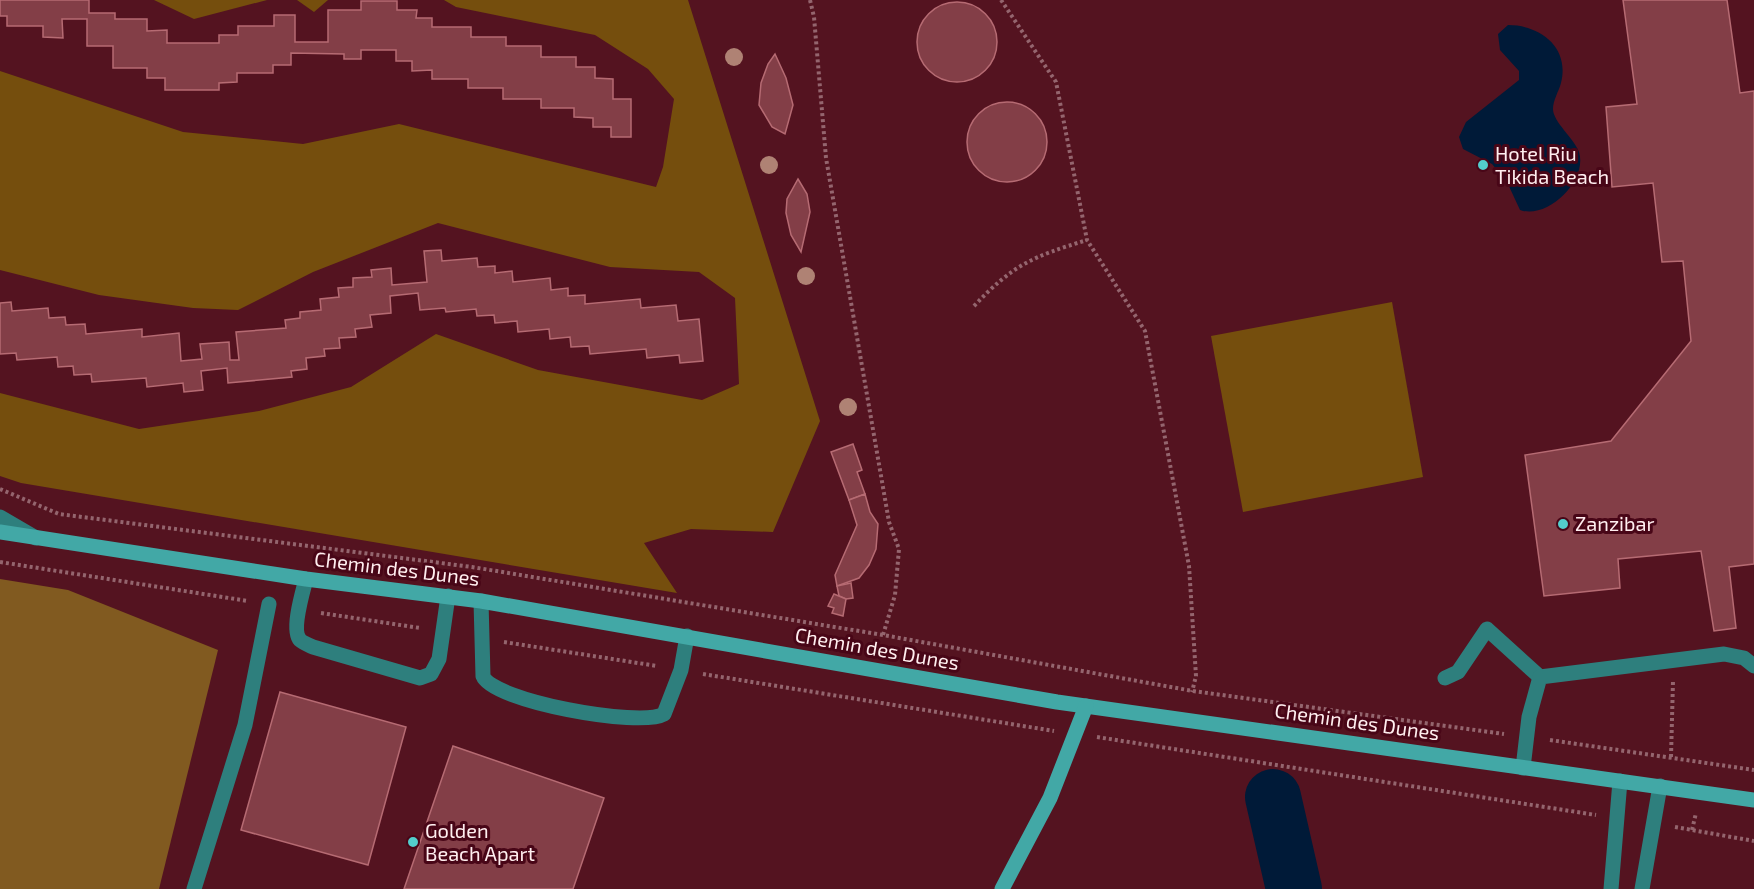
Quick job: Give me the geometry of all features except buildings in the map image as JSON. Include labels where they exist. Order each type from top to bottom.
[{"type":"street","name":"Chemin des Dunes","points":[[0,517],[41,541],[306,579],[482,601],[1086,706],[1754,800]]},
{"type":"street","points":[[0,532],[41,541]]},
{"type":"street","points":[[306,579],[299,609],[297,633],[305,644],[420,678],[431,675],[439,659],[448,596]]},
{"type":"street","points":[[482,601],[483,675],[490,686],[510,695],[606,716],[642,720],[664,714],[681,670],[687,636]]},
{"type":"street","points":[[194,889],[244,725],[269,604]]},
{"type":"street","points":[[1444,678],[1458,672],[1487,629],[1540,677],[1724,654],[1744,658],[1754,666]]},
{"type":"street","points":[[1523,768],[1529,717],[1540,677]]},
{"type":"street","points":[[1002,889],[1050,798],[1077,734],[1086,706]]},
{"type":"street","points":[[1611,889],[1620,781]]},
{"type":"street","points":[[1642,889],[1660,786]]},
{"type":"path","points":[[810,0],[814,16],[826,158],[889,522],[899,549],[895,595],[883,635]]},
{"type":"path","points":[[1001,0],[1056,82],[1087,240],[1145,331],[1189,566],[1196,676],[1192,691]]},
{"type":"path","points":[[974,306],[1001,278],[1017,267],[1036,256],[1087,240]]},
{"type":"path","points":[[0,489],[60,514],[472,567],[883,635],[1192,691],[1754,770]]},
{"type":"path","points":[[0,562],[269,604]]},
{"type":"path","points":[[299,609],[443,632]]},
{"type":"path","points":[[484,639],[1617,818]]},
{"type":"path","points":[[1671,757],[1674,660]]},
{"type":"path","points":[[1654,824],[1754,841]]},
{"type":"shaded area","points":[[154,0],[267,0],[194,19]]},
{"type":"shaded area","points":[[297,0],[328,0],[314,12]]},
{"type":"shaded area","points":[[444,0],[688,0],[820,421],[773,532],[691,529],[644,543],[677,593],[21,483],[0,476],[0,393],[139,429],[259,411],[351,387],[436,334],[538,370],[702,400],[739,384],[735,298],[699,272],[610,267],[438,223],[313,272],[238,310],[193,308],[99,295],[0,270],[0,71],[183,132],[303,144],[399,124],[656,187],[663,167],[674,99],[648,69],[595,35],[456,7]]},
{"type":"shaded area","points":[[1392,302],[1423,477],[1243,512],[1211,336]]},
{"type":"shaded area","points":[[0,579],[68,590],[218,650],[159,889],[0,889]]},
{"type":"water","points":[[1508,25],[1531,29],[1541,34],[1557,49],[1563,70],[1553,106],[1554,114],[1579,152],[1580,163],[1577,175],[1563,196],[1553,204],[1531,212],[1520,210],[1507,182],[1492,164],[1463,149],[1459,137],[1466,122],[1519,80],[1519,71],[1500,50],[1498,34]]},
{"type":"waterway","points":[[1273,797],[1294,889]]},
{"type":"place","name":"Hotel Riu Tikida Beach","points":[[1483,165]]},
{"type":"place","name":"Zanzibar","points":[[1563,524]]},
{"type":"place","name":"Golden Beach Apart","points":[[413,842]]}]
